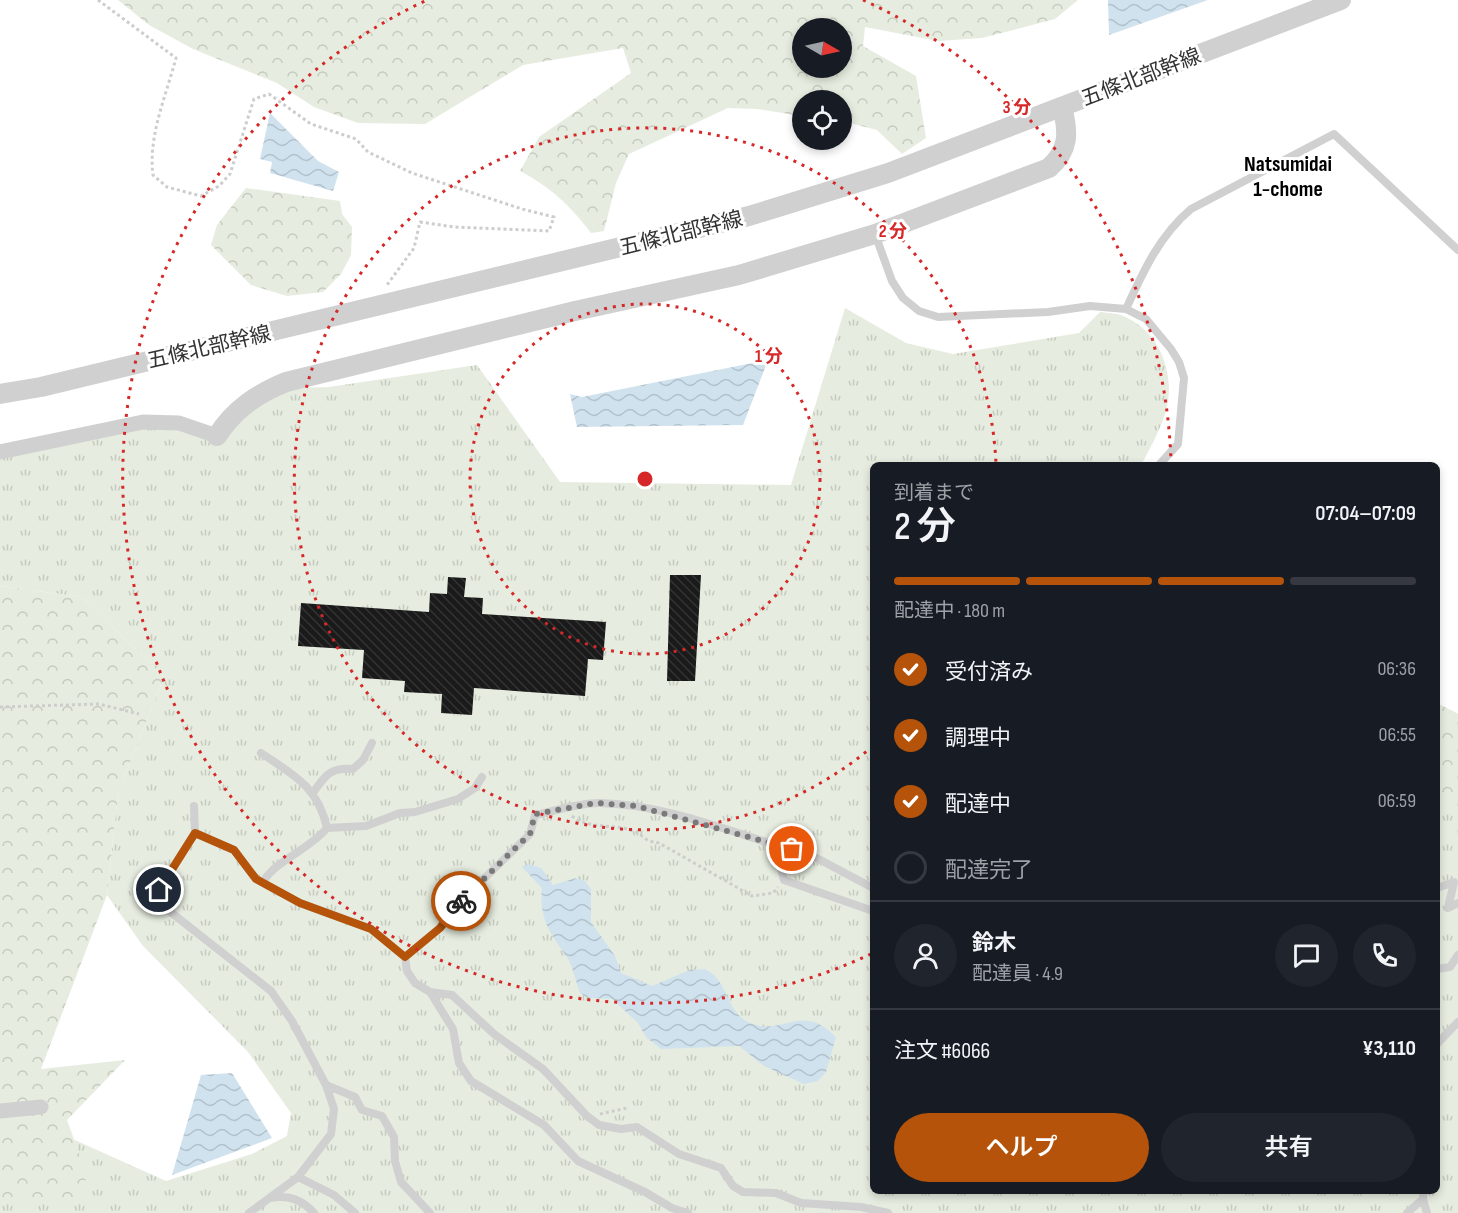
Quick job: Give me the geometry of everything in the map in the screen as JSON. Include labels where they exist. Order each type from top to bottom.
[{"type":"street","name":"五條北部幹線","points":[[0,394],[41,387],[749,216],[888,173],[1341,0]]},
{"type":"street","points":[[0,452],[143,422],[179,423],[217,436],[225,423],[257,394],[286,382],[575,311],[739,275],[875,234],[1049,168],[1061,157],[1067,142],[1067,125],[1062,107]]},
{"type":"street","points":[[0,1111],[41,1107]]},
{"type":"lane","points":[[1126,309],[1144,268],[1172,225],[1191,209],[1334,134],[1458,250]]},
{"type":"lane","points":[[875,234],[892,281],[903,298],[920,311],[938,317],[1048,312],[1090,306],[1126,309],[1146,319],[1179,362],[1184,378],[1178,444],[1162,462]]},
{"type":"lane","points":[[313,793],[329,772],[339,768],[353,769],[363,760],[372,743]]},
{"type":"lane","points":[[261,753],[293,774],[313,793],[322,807],[327,828]]},
{"type":"lane","points":[[263,882],[270,870],[317,841],[327,828],[366,826],[400,813],[416,812],[458,799],[476,788],[482,777]]},
{"type":"lane","points":[[405,957],[440,928],[465,897],[530,834],[535,814],[596,803],[636,806],[706,823],[809,854],[870,886]]},
{"type":"lane","points":[[194,806],[195,833],[159,890],[159,903],[272,991],[292,1021],[326,1085],[334,1109],[330,1134],[298,1178],[249,1213]]},
{"type":"lane","points":[[195,833],[234,850],[256,879],[300,903],[371,929],[405,957],[407,971],[415,983],[430,992],[452,995],[494,1034],[543,1069],[587,1116],[599,1125],[621,1129],[637,1128],[679,1154],[721,1168],[733,1186],[743,1192],[776,1194],[801,1203],[861,1207],[888,1213]]},
{"type":"lane","points":[[775,845],[784,880],[870,910]]},
{"type":"lane","points":[[1440,887],[1454,882],[1448,908],[1458,903]]},
{"type":"lane","points":[[1440,969],[1450,967],[1458,958]]},
{"type":"lane","points":[[430,992],[453,1029],[459,1063],[471,1082],[544,1125],[578,1161],[645,1192],[672,1208],[688,1213]]},
{"type":"lane","points":[[1440,1041],[1458,1022]]},
{"type":"lane","points":[[326,1085],[355,1097],[362,1110],[382,1116],[394,1137],[395,1161],[401,1182],[430,1213]]},
{"type":"lane","points":[[298,1178],[334,1195],[355,1213]]},
{"type":"lane","points":[[1407,1213],[1423,1195]]},
{"type":"lane","points":[[1423,1195],[1427,1213]]},
{"type":"lane","points":[[267,1198],[294,1198],[314,1213]]},
{"type":"path","points":[[98,0],[176,58],[153,142],[151,159],[153,175],[167,187],[201,196],[219,186],[230,174],[254,99],[269,94],[311,124],[356,139],[368,152],[412,173],[522,209],[554,217],[549,231],[454,227],[420,222],[414,248],[371,308]]},
{"type":"path","points":[[0,707],[99,704],[139,714]]},
{"type":"path","points":[[564,809],[580,823],[635,831],[646,841],[659,843],[752,896],[773,893],[784,880]]},
{"type":"path","points":[[587,1116],[627,1108]]},
{"type":"green space","points":[[118,0],[1078,0],[1055,19],[982,38],[938,41],[865,27],[863,46],[916,76],[926,138],[902,154],[877,130],[852,124],[852,90],[792,90],[792,114],[757,109],[728,108],[629,154],[616,183],[604,231],[591,233],[559,198],[520,171],[539,137],[631,73],[623,48],[523,65],[425,124],[358,123],[314,107],[277,83],[193,49],[149,25]]},
{"type":"green space","points":[[246,188],[340,201],[342,214],[352,227],[351,255],[341,274],[323,292],[287,296],[251,285],[211,245],[217,225]]},
{"type":"green space","points":[[845,308],[906,343],[953,354],[1079,333],[1100,312],[1118,314],[1136,323],[1147,332],[1163,357],[1169,385],[1168,400],[1160,427],[1143,462],[870,462],[870,1194],[1440,1194],[1440,705],[1458,714],[1458,1213],[0,1213],[0,1136],[57,1132],[166,1181],[252,1154],[287,1136],[291,1113],[248,1052],[143,946],[107,895],[118,793],[164,677],[82,597],[0,586],[0,451],[139,419],[230,430],[242,410],[291,388],[329,387],[477,365],[560,482],[791,485]]},
{"type":"green space","points":[[0,586],[82,597],[164,677],[118,793],[107,895],[41,1069],[125,1060],[67,1120],[87,1175],[80,1198],[0,1204]]},
{"type":"green space","points":[[1440,705],[1458,714],[1458,840],[1453,814],[1440,810]]},
{"type":"water","points":[[1108,0],[1208,0],[1109,35]]},
{"type":"water","points":[[270,113],[318,161],[339,172],[333,191],[270,173],[272,162],[260,159]]},
{"type":"water","points":[[768,360],[743,425],[577,427],[570,394],[582,397]]},
{"type":"water","points":[[528,864],[541,868],[553,885],[576,878],[585,881],[591,889],[591,922],[615,956],[621,973],[652,986],[690,970],[705,969],[719,981],[736,1011],[750,1023],[772,1026],[802,1020],[824,1027],[836,1037],[826,1072],[818,1081],[804,1084],[764,1066],[739,1046],[661,1049],[646,1037],[638,1023],[612,999],[588,998],[580,993],[569,961],[544,917],[542,888],[522,867]]},
{"type":"water","points":[[232,1073],[272,1138],[172,1175],[201,1075]]},
{"type":"building","points":[[670,575],[701,575],[695,681],[667,681]]},
{"type":"building","points":[[448,577],[466,578],[464,597],[483,598],[482,614],[606,622],[603,660],[588,659],[585,696],[474,688],[472,715],[441,713],[442,694],[404,692],[405,681],[362,678],[364,650],[298,646],[301,603],[429,612],[430,593],[447,594]]},
{"type":"way so far","points":[[461,901],[530,834],[535,814],[596,803],[636,806],[706,823],[792,849]]},
{"type":"district","name":"Natsumidai 1-chome","points":[[1288,176]]},
{"type":"route","points":[[159,890],[195,833],[234,850],[256,879],[300,903],[371,929],[405,957],[440,928],[461,901]]}]
